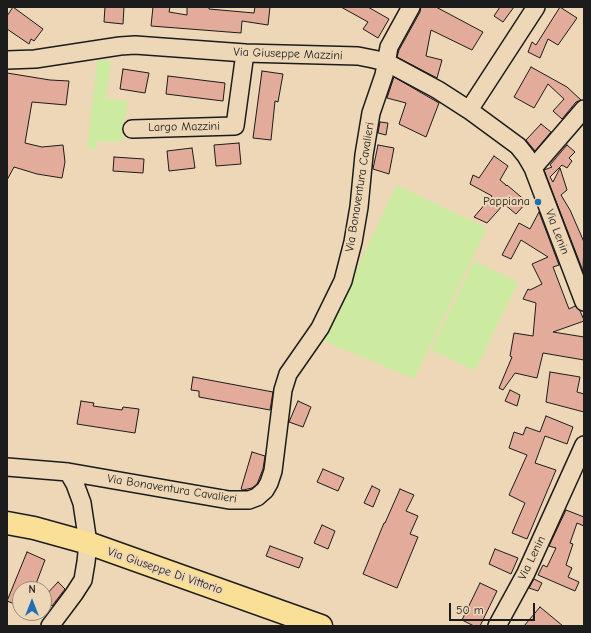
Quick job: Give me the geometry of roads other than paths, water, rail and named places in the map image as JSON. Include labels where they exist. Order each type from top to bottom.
[{"type":"main road","name":"Via Giuseppe Di Vittorio","points":[[7,523],[34,528],[88,544],[322,626]]},
{"type":"street","name":"Via Bonaventura Cavalieri","points":[[7,467],[68,472],[229,500],[248,500],[265,490],[273,471],[282,398],[288,374],[320,328],[343,281],[359,207],[364,155],[372,113],[384,74],[389,47],[412,7]]},
{"type":"street","points":[[469,110],[536,7]]},
{"type":"street","name":"Via Giuseppe Mazzini","points":[[7,60],[35,59],[135,45],[245,53],[358,56],[386,62],[438,90],[469,110],[518,146],[533,168]]},
{"type":"street","name":"Largo Mazzini","points":[[132,128],[235,126],[245,53]]},
{"type":"street","points":[[533,168],[584,109]]},
{"type":"street","name":"Via Lenin","points":[[533,168],[584,302]]},
{"type":"street","name":"Via Lenin","points":[[497,626],[526,573],[584,445]]},
{"type":"street","points":[[50,626],[74,594],[82,580],[88,544],[82,503],[75,484],[68,472]]},
{"type":"place","name":"Pappiana","points":[[538,202]]}]
